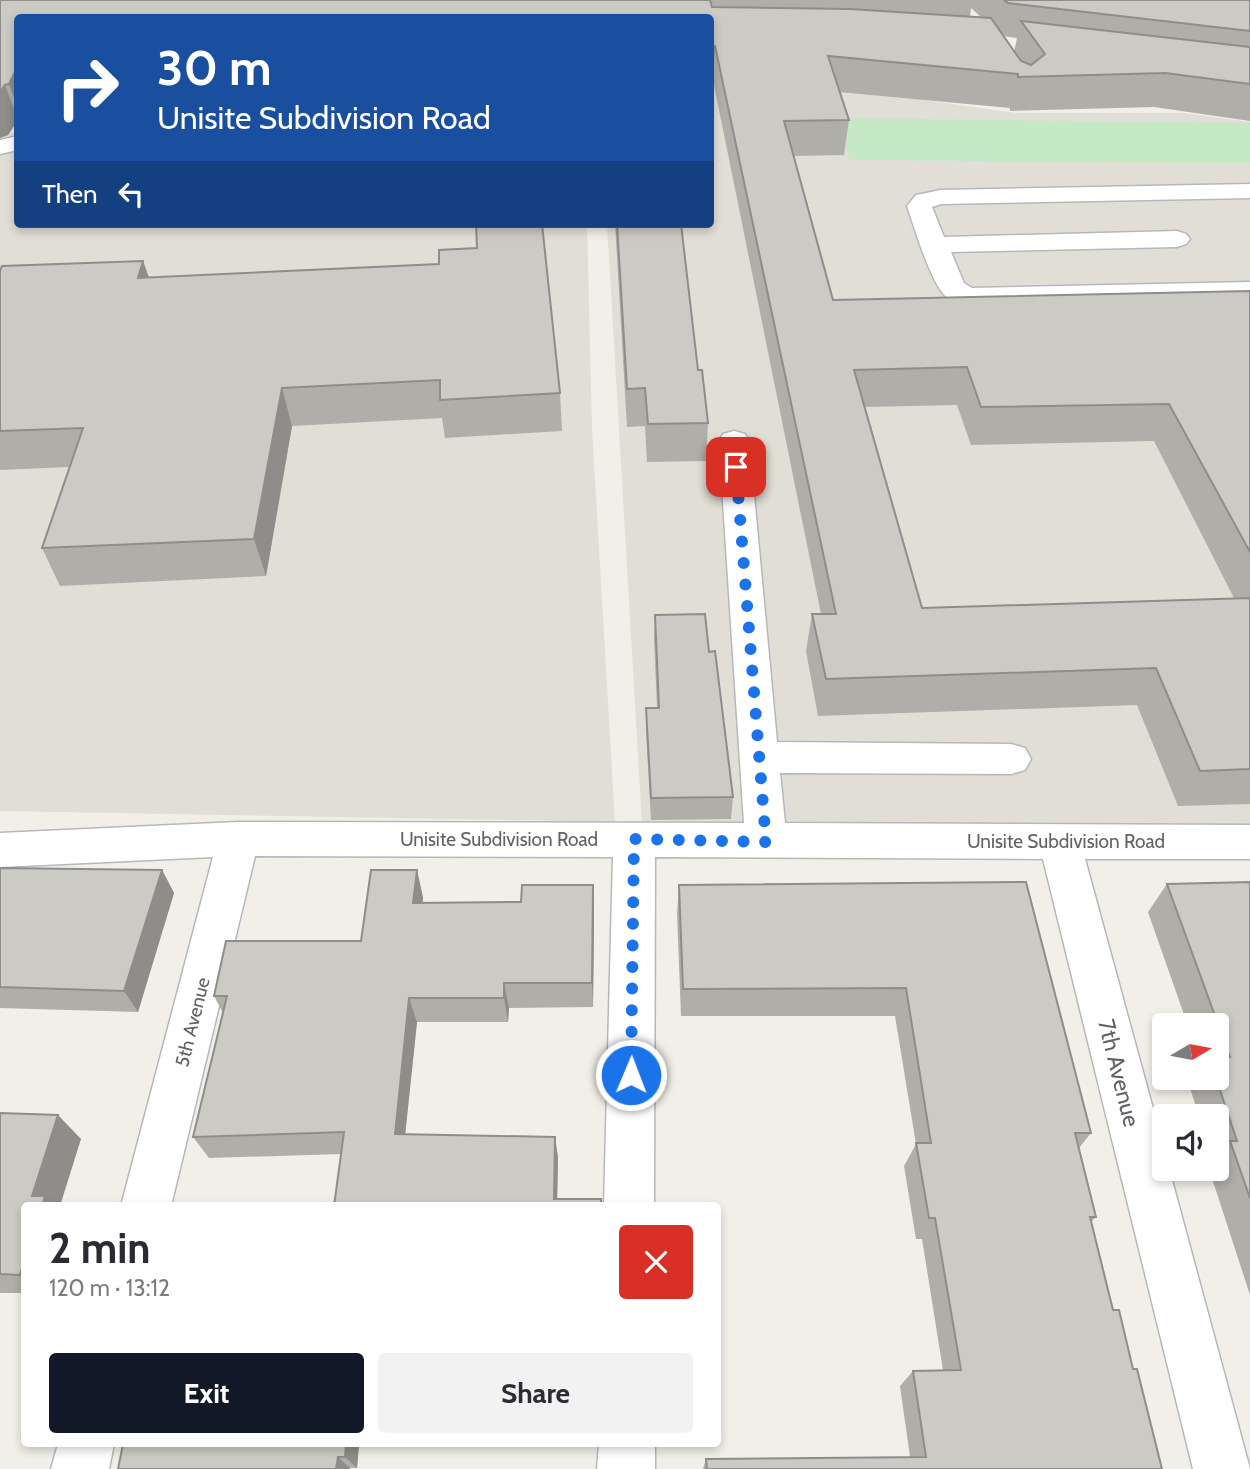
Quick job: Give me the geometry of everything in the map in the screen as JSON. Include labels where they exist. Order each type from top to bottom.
[{"type":"street","points":[[1192,265],[970,296],[957,292],[951,285],[919,206],[925,200],[941,197],[1150,192],[1249,194]]},
{"type":"street","points":[[1150,192],[1192,265]]},
{"type":"street","points":[[935,245],[1192,265],[1250,290]]},
{"type":"street","points":[[734,441],[766,842]]},
{"type":"street","points":[[759,757],[1011,759]]},
{"type":"street","name":"Unisite Subdivision Road","points":[[0,850],[238,839],[634,839],[766,842],[1059,839],[1250,842]]},
{"type":"street","name":"5th Avenue","points":[[147,1202],[238,839]]},
{"type":"street","points":[[629,1202],[634,839]]},
{"type":"street","name":"7th Avenue","points":[[1059,839],[1222,1469]]},
{"type":"street","points":[[80,1469],[85,1447]]},
{"type":"street","points":[[626,1447],[626,1469]]},
{"type":"shaded area","points":[[714,67],[763,77],[1016,113],[1183,113],[1250,122],[1250,826],[642,824],[607,228],[714,228]]},
{"type":"shaded area","points":[[14,133],[14,228],[587,228],[592,428],[615,822],[0,811],[0,134]]},
{"type":"green space","points":[[836,118],[1250,123],[1250,163],[850,160]]},
{"type":"building","points":[[0,0],[710,0],[712,7],[850,9],[991,18],[1021,61],[1031,65],[1045,54],[1021,21],[1250,47],[1250,84],[1165,73],[1018,77],[1018,74],[828,56],[849,120],[784,121],[833,300],[1250,291],[1250,552],[1169,404],[981,407],[967,367],[854,370],[922,608],[1250,598],[1250,769],[1200,771],[1156,668],[826,679],[812,614],[836,614],[714,46],[714,14],[14,14],[14,74],[9,84],[0,92]]},
{"type":"building","points":[[1004,0],[1250,0],[1250,31],[1008,3]]},
{"type":"building","points":[[476,228],[542,228],[560,393],[440,400],[440,380],[282,388],[254,539],[42,548],[83,428],[0,431],[2,266],[143,261],[138,278],[439,264],[439,250],[477,248]]},
{"type":"building","points":[[617,228],[681,228],[698,370],[702,370],[708,423],[648,424],[645,388],[627,389]]},
{"type":"building","points":[[705,614],[709,652],[715,651],[733,797],[651,798],[646,708],[659,708],[655,615]]},
{"type":"building","points":[[0,868],[162,870],[124,991],[0,987]]},
{"type":"building","points":[[371,870],[417,870],[413,903],[521,902],[522,885],[593,885],[592,983],[504,983],[504,998],[409,998],[395,1134],[555,1137],[554,1199],[601,1199],[601,1202],[335,1202],[344,1132],[193,1137],[227,996],[214,996],[226,941],[361,941]]},
{"type":"building","points":[[1026,882],[1091,1133],[1075,1133],[1096,1217],[1090,1217],[1113,1310],[1119,1310],[1133,1369],[1137,1369],[1162,1469],[707,1469],[706,1459],[926,1457],[913,1371],[961,1370],[935,1218],[929,1218],[916,1143],[931,1143],[906,988],[683,989],[679,885]]},
{"type":"building","points":[[1250,882],[1250,1198],[1230,1141],[1237,1141],[1229,1117],[1229,1104],[1225,1104],[1220,1090],[1229,1090],[1229,1013],[1214,1013],[1167,884]]},
{"type":"building","points":[[0,1113],[58,1115],[32,1196],[45,1196],[43,1202],[21,1202],[20,1275],[0,1274]]},
{"type":"building","points":[[122,1447],[346,1447],[345,1457],[338,1457],[336,1469],[118,1469]]},
{"type":"route","points":[[631,1075],[634,839],[766,842],[736,467]]}]
